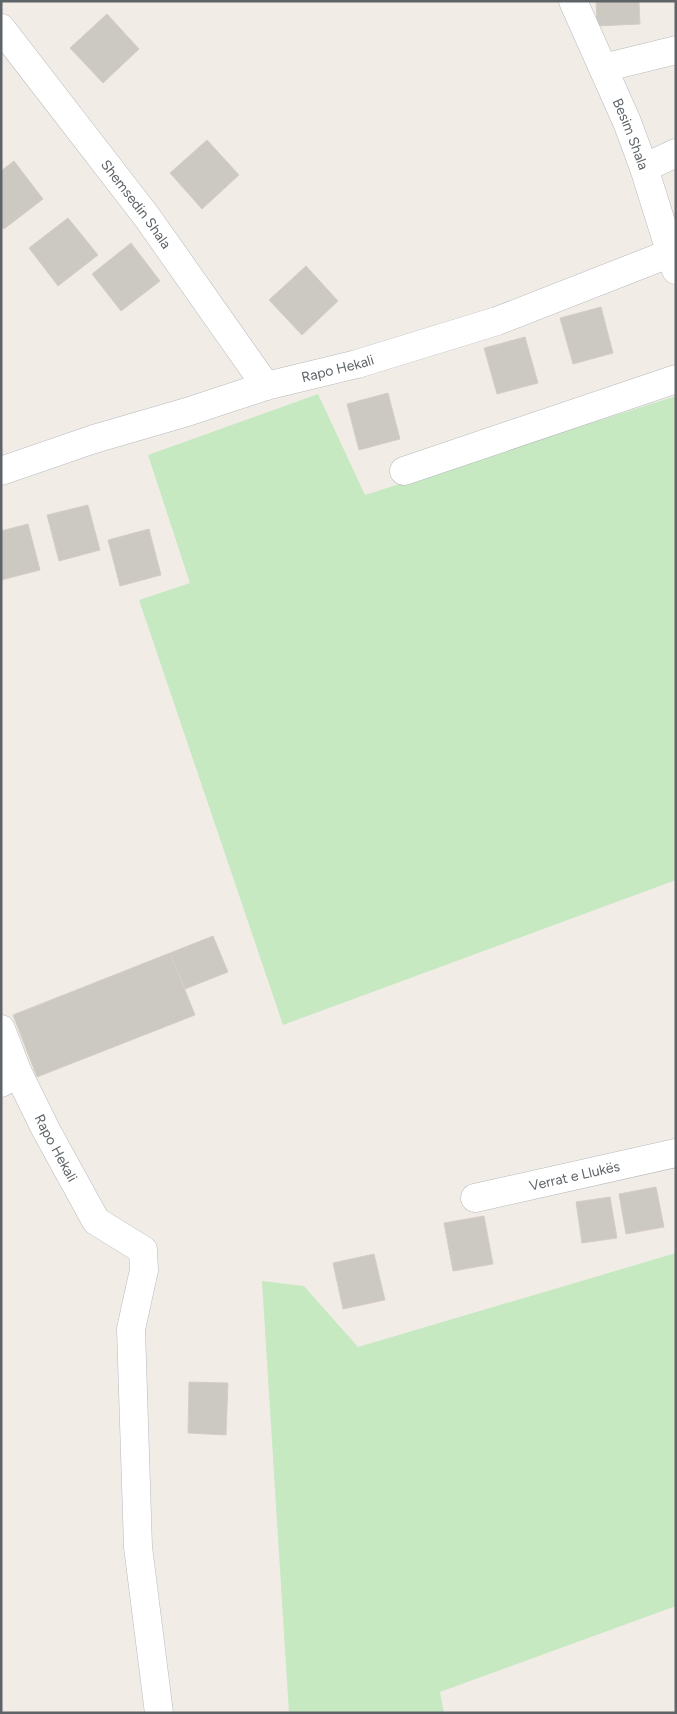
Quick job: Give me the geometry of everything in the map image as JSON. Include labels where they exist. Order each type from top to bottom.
[{"type":"street","name":"Besim Shala","points":[[573,1],[644,168],[673,262]]},
{"type":"street","name":"Shemsedin Shala","points":[[1,28],[147,217],[266,386]]},
{"type":"street","points":[[603,68],[676,50]]},
{"type":"street","points":[[644,168],[676,153]]},
{"type":"street","name":"Rapo Hekali","points":[[1,471],[94,439],[187,412],[266,386],[357,364],[497,321],[673,262]]},
{"type":"street","points":[[404,471],[676,379]]},
{"type":"street","name":"Rapo Hekali","points":[[1,1029],[10,1078],[46,1130],[96,1221],[143,1250],[144,1270],[131,1329],[138,1546],[159,1713]]},
{"type":"street","name":"Verrat e Llukës","points":[[475,1198],[676,1153]]},
{"type":"green space","points":[[318,394],[365,495],[676,396],[676,880],[283,1025],[139,600],[190,583],[148,455]]},
{"type":"green space","points":[[676,1253],[676,1606],[440,1692],[444,1713],[289,1713],[262,1281],[304,1286],[358,1347]]},
{"type":"building","points":[[596,1],[639,1],[640,24],[597,26]]},
{"type":"building","points":[[107,14],[139,49],[103,83],[70,48]]},
{"type":"building","points":[[207,140],[239,175],[202,209],[170,173]]},
{"type":"building","points":[[14,161],[43,199],[4,229],[1,226],[1,171]]},
{"type":"building","points":[[68,218],[98,255],[58,286],[29,248]]},
{"type":"building","points":[[131,243],[160,281],[121,311],[92,274]]},
{"type":"building","points":[[306,266],[338,301],[302,335],[269,300]]},
{"type":"building","points":[[601,307],[613,353],[573,364],[560,318]]},
{"type":"building","points":[[525,337],[538,383],[497,394],[484,348]]},
{"type":"building","points":[[388,393],[400,439],[359,450],[347,404]]},
{"type":"building","points":[[88,505],[100,550],[59,561],[47,515]]},
{"type":"building","points":[[28,524],[40,570],[1,580],[1,531]]},
{"type":"building","points":[[149,529],[161,575],[120,586],[108,540]]},
{"type":"building","points":[[213,936],[228,972],[185,989],[170,953]]},
{"type":"building","points":[[170,953],[195,1015],[37,1077],[13,1015]]},
{"type":"building","points":[[656,1187],[664,1227],[626,1234],[619,1194]]},
{"type":"building","points":[[610,1197],[617,1238],[582,1243],[576,1202]]},
{"type":"building","points":[[484,1216],[493,1264],[453,1271],[444,1223]]},
{"type":"building","points":[[374,1254],[385,1300],[343,1309],[333,1263]]},
{"type":"building","points":[[189,1382],[228,1383],[226,1435],[188,1433]]}]
